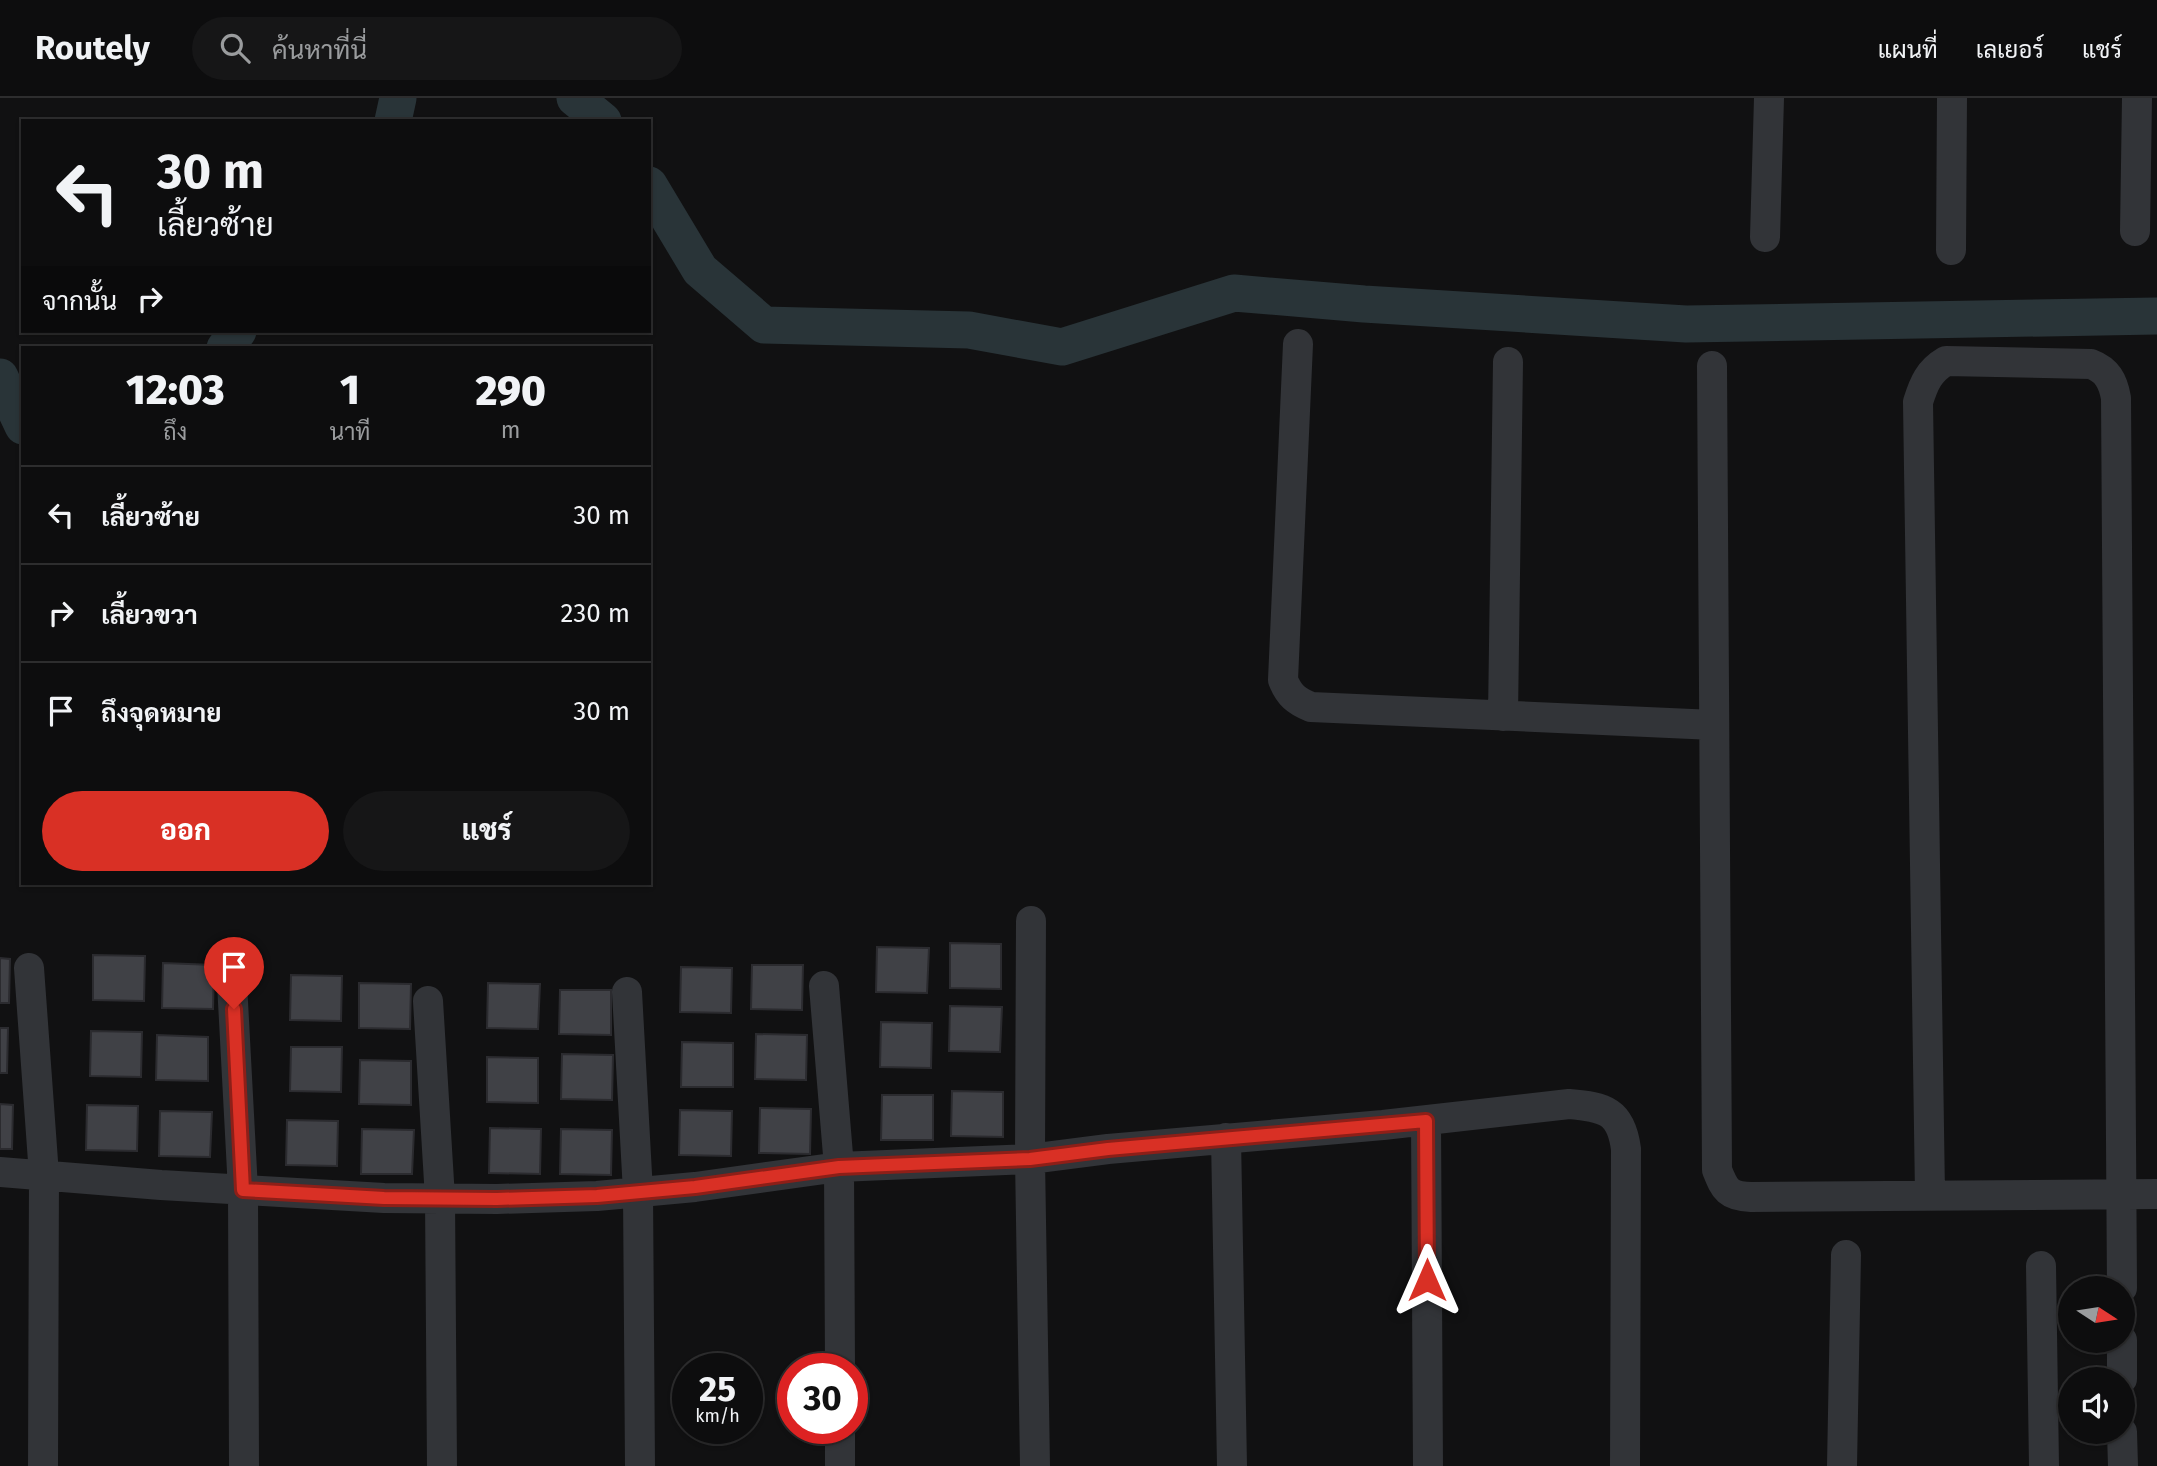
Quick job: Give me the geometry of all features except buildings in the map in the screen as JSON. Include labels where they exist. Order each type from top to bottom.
[{"type":"street","points":[[1765,237],[1769,98]]},
{"type":"street","points":[[1951,250],[1952,98]]},
{"type":"street","points":[[2135,231],[2137,98]]},
{"type":"street","points":[[1298,344],[1283,680],[1288,693],[1311,707],[1714,725]]},
{"type":"street","points":[[1930,1194],[1918,402],[1924,383],[1933,369],[1945,361],[2091,364],[2106,373],[2113,383],[2116,398],[2122,1276]]},
{"type":"street","points":[[1503,716],[1508,362]]},
{"type":"street","points":[[1712,366],[1717,1170],[1723,1187],[1735,1196],[2157,1194]]},
{"type":"street","points":[[1031,921],[1030,1159],[1035,1466]]},
{"type":"street","points":[[29,968],[44,1175],[43,1466]]},
{"type":"street","points":[[232,983],[243,1190],[244,1466]]},
{"type":"street","points":[[824,986],[839,1167],[840,1353]]},
{"type":"street","points":[[627,992],[638,1192],[640,1466]]},
{"type":"street","points":[[428,1001],[440,1198],[442,1466]]},
{"type":"street","points":[[0,1172],[384,1198],[597,1196],[695,1187],[839,1167],[1030,1159],[1226,1138],[1426,1121],[1569,1104],[1592,1106],[1613,1115],[1623,1128],[1626,1149],[1625,1466]]},
{"type":"street","points":[[1426,1121],[1428,1466]]},
{"type":"street","points":[[1226,1138],[1232,1466]]},
{"type":"street","points":[[1842,1466],[1846,1255]]},
{"type":"street","points":[[2041,1266],[2044,1466]]},
{"type":"street","points":[[840,1444],[841,1466]]},
{"type":"street","points":[[2122,1444],[2123,1466]]},
{"type":"waterway","points":[[393,119],[398,98]]},
{"type":"waterway","points":[[575,98],[601,119]]},
{"type":"waterway","points":[[651,188],[700,270],[764,325],[969,330],[1062,347],[1234,293],[1686,324],[2157,316]]},
{"type":"waterway","points":[[227,346],[236,333]]},
{"type":"waterway","points":[[0,377],[21,422]]},
{"type":"route","points":[[234,1009],[243,1190],[384,1198],[597,1196],[695,1187],[839,1167],[1030,1159],[1108,1149],[1426,1121],[1427,1280]]}]
